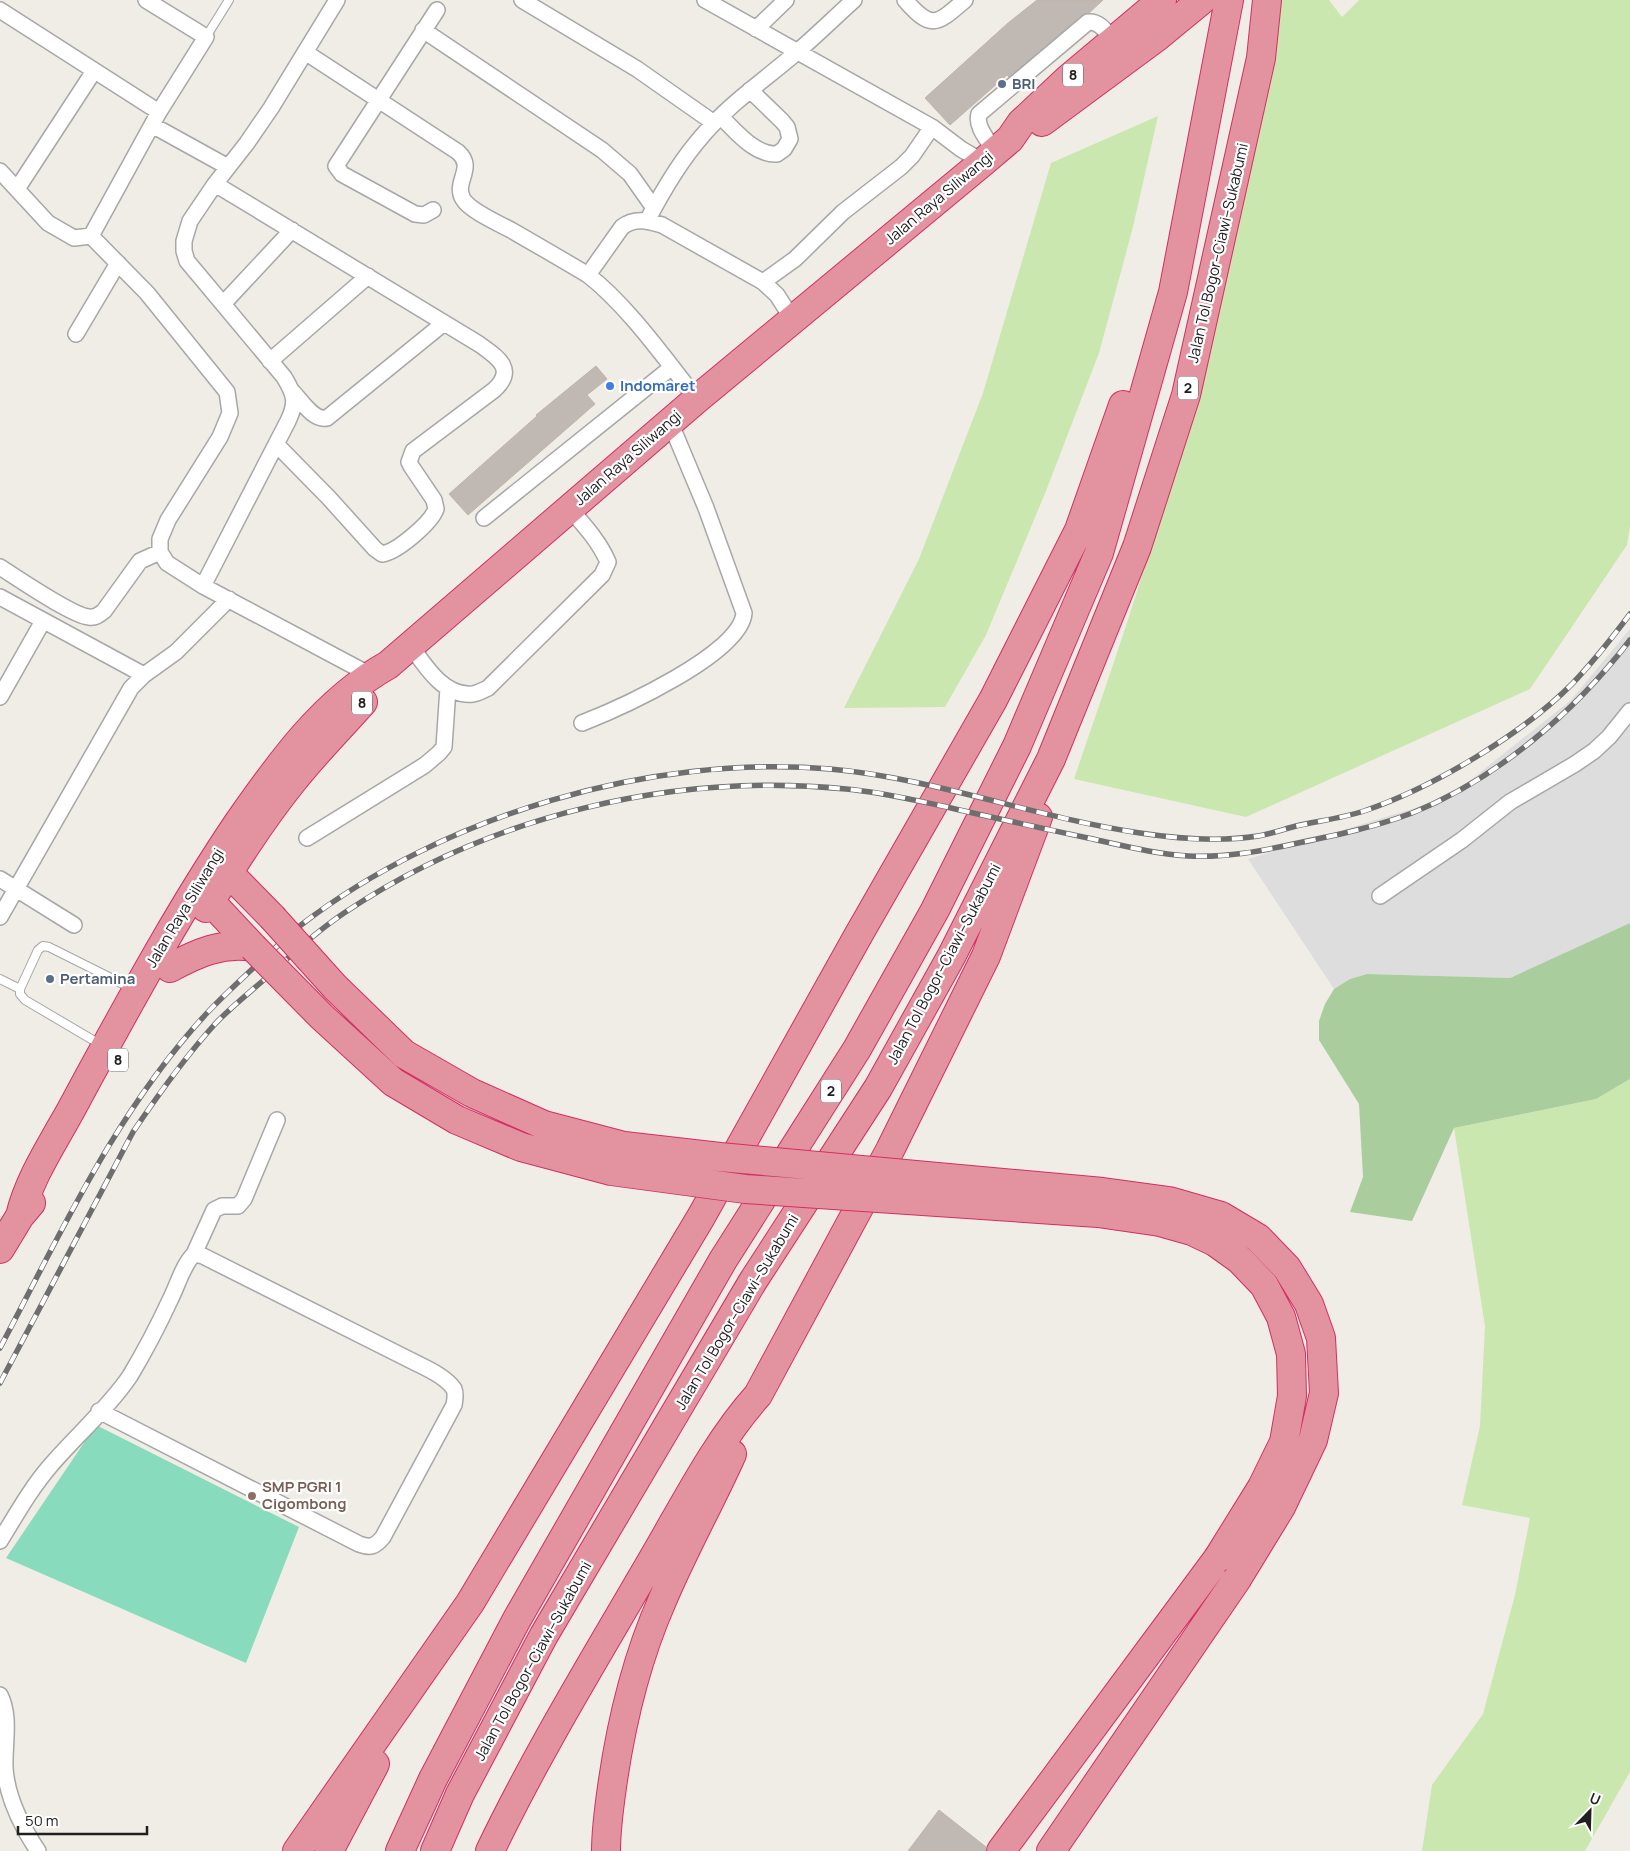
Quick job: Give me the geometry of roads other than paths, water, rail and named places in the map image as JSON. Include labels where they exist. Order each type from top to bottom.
[{"type":"highway","name":"Jalan Raya Siliwangi","points":[[996,151],[1046,98],[1113,40],[1154,18],[1202,0]]},
{"type":"highway","name":"Jalan Tol Bogor–Ciawi–Sukabumi","points":[[400,1851],[433,1780],[517,1619],[723,1260],[857,1049],[935,910],[1017,746],[1099,554],[1173,292],[1229,0]]},
{"type":"highway","name":"Jalan Tol Bogor–Ciawi–Sukabumi","points":[[435,1851],[460,1794],[544,1635],[753,1281],[878,1088],[952,955],[1051,759],[1137,547],[1186,395],[1261,58],[1267,0]]},
{"type":"highway","name":"Jalan Raya Siliwangi","points":[[0,1249],[20,1216],[71,1143],[140,992],[221,864],[259,792],[297,744],[338,702],[380,674],[697,399],[996,151],[1055,113],[1154,18]]},
{"type":"highway","points":[[297,1851],[470,1603],[701,1216],[993,700],[1079,530],[1128,390],[1144,331],[1152,314],[1173,292]]},
{"type":"highway","name":"Jalan Raya Siliwangi","points":[[221,864],[255,830],[306,764],[356,710],[380,674]]},
{"type":"highway","points":[[606,1851],[606,1833],[617,1751],[633,1680],[661,1601],[710,1503],[752,1413],[758,1395],[890,1150],[986,956],[1040,811],[1051,759]]},
{"type":"highway","points":[[253,897],[255,830]]},
{"type":"highway","points":[[221,864],[335,986],[404,1054],[472,1093],[544,1125],[624,1146],[720,1158],[1103,1192],[1168,1201],[1221,1216],[1258,1238],[1287,1268],[1309,1304],[1321,1338],[1324,1393],[1312,1440],[1281,1507],[1237,1578],[1051,1851]]},
{"type":"highway","name":"Jalan Raya Siliwangi","points":[[113,1051],[170,968],[202,895]]},
{"type":"highway","points":[[202,895],[322,1017],[393,1082],[457,1120],[521,1147],[611,1172],[745,1189],[1098,1213],[1160,1222],[1192,1231],[1215,1242],[1240,1260],[1264,1285],[1281,1316],[1291,1354],[1292,1396],[1284,1442],[1262,1487],[1218,1558],[1000,1851]]},
{"type":"highway","points":[[170,968],[212,948],[234,945],[253,947]]},
{"type":"highway","points":[[490,1851],[529,1775],[688,1498],[729,1430],[758,1395]]},
{"type":"highway","points":[[329,1851],[382,1752],[396,1711]]},
{"type":"street","points":[[91,236],[155,118],[206,37],[146,0]]},
{"type":"street","points":[[337,0],[271,108],[190,221],[186,231],[184,251],[187,261],[284,377],[292,391],[316,416],[324,418],[327,418],[444,323]]},
{"type":"street","points":[[522,0],[643,73],[763,152],[777,154],[784,149],[790,139],[787,128],[750,90]]},
{"type":"street","points":[[704,0],[932,127],[961,149],[996,151]]},
{"type":"street","points":[[756,29],[786,0]]},
{"type":"street","points":[[588,274],[622,227],[627,223],[650,214],[686,156],[717,120],[797,52],[854,0]]},
{"type":"street","points":[[905,0],[919,15],[932,22],[937,21],[964,0]]},
{"type":"street","points":[[0,10],[94,71],[155,118],[228,168]]},
{"type":"street","points":[[433,210],[424,214],[415,214],[338,170],[336,166],[437,10]]},
{"type":"street","points":[[996,151],[979,126],[979,114],[1088,22],[1094,21],[1099,24],[1113,40]]},
{"type":"street","points":[[423,30],[602,150],[630,174],[650,214],[662,226],[763,282],[776,295],[793,320]]},
{"type":"street","points":[[305,52],[463,156],[466,165],[460,190],[465,201],[492,220],[588,274],[607,290],[697,399]]},
{"type":"street","points":[[16,189],[94,71]]},
{"type":"street","points":[[763,282],[794,259],[842,212],[901,167],[912,156],[932,127]]},
{"type":"street","points":[[0,171],[36,212],[57,230],[74,238],[91,236]]},
{"type":"street","points":[[215,184],[444,323],[496,356],[503,365],[504,376],[500,385],[413,451],[410,462],[411,466],[434,500],[436,509],[428,522],[388,553],[379,552],[276,444]]},
{"type":"street","points":[[223,304],[292,230]]},
{"type":"street","points":[[91,236],[118,263],[178,331],[227,392],[230,413],[220,436],[168,520],[160,539],[160,552],[167,563],[203,586],[380,674]]},
{"type":"street","points":[[76,334],[118,263]]},
{"type":"street","points":[[270,361],[368,276]]},
{"type":"street","points":[[484,518],[672,367]]},
{"type":"street","points":[[203,586],[293,408],[292,391]]},
{"type":"street","points":[[582,723],[658,688],[710,658],[730,640],[743,619],[744,613],[706,508],[670,422]]},
{"type":"street","points":[[411,646],[428,670],[448,688],[473,694],[488,688],[602,575],[608,562],[603,551],[588,530],[570,509]]},
{"type":"street","points":[[0,567],[70,610],[92,618],[104,612],[140,561],[160,552]]},
{"type":"street","points":[[0,597],[144,675]]},
{"type":"street","points":[[0,917],[131,688],[144,675],[176,652],[228,599]]},
{"type":"street","points":[[0,698],[43,621]]},
{"type":"street","points":[[307,838],[425,765],[439,753],[444,747],[448,688]]},
{"type":"street","points":[[1380,896],[1462,840],[1510,802],[1594,751],[1628,718]]},
{"type":"street","points":[[0,879],[74,925]]},
{"type":"street","points":[[0,1541],[41,1477],[119,1390],[136,1365],[172,1297],[188,1261],[194,1254],[214,1210],[222,1206],[238,1206],[244,1199],[277,1120]]},
{"type":"street","points":[[99,1411],[359,1544],[371,1547],[376,1545],[383,1537],[454,1405],[454,1389],[442,1378],[416,1363],[256,1281],[203,1256],[194,1254]]},
{"type":"street","points":[[0,1695],[6,1706],[5,1770],[9,1791],[14,1807],[38,1851]]},
{"type":"lane","points":[[206,37],[229,0]]},
{"type":"lane","points":[[113,1051],[24,1000],[20,994],[20,989],[38,950],[43,946],[50,947],[140,992]]},
{"type":"lane","points":[[0,980],[20,989]]},
{"type":"railway","points":[[0,1348],[69,1216],[118,1131],[145,1090],[207,1013],[301,925],[357,886],[419,852],[484,823],[552,800],[622,783],[692,772],[762,767],[830,769],[869,774],[947,789],[1063,818],[1155,835],[1214,839],[1263,835],[1364,811],[1418,788],[1475,758],[1529,721],[1573,683],[1610,641],[1630,614]]},
{"type":"railway","points":[[0,1383],[133,1132],[172,1076],[215,1024],[304,944],[334,920],[400,879],[460,850],[521,826],[585,808],[650,795],[715,787],[781,785],[846,789],[884,794],[1163,853],[1202,856],[1230,855],[1257,851],[1341,834],[1412,813],[1444,799],[1474,782],[1532,741],[1585,693],[1630,640]]},
{"type":"place","name":"BRI","points":[[1002,84]]},
{"type":"place","name":"Indomaret","points":[[610,386]]},
{"type":"place","name":"Pertamina","points":[[50,979]]},
{"type":"place","name":"SMP PGRI 1 Cigombong","points":[[252,1496]]}]
